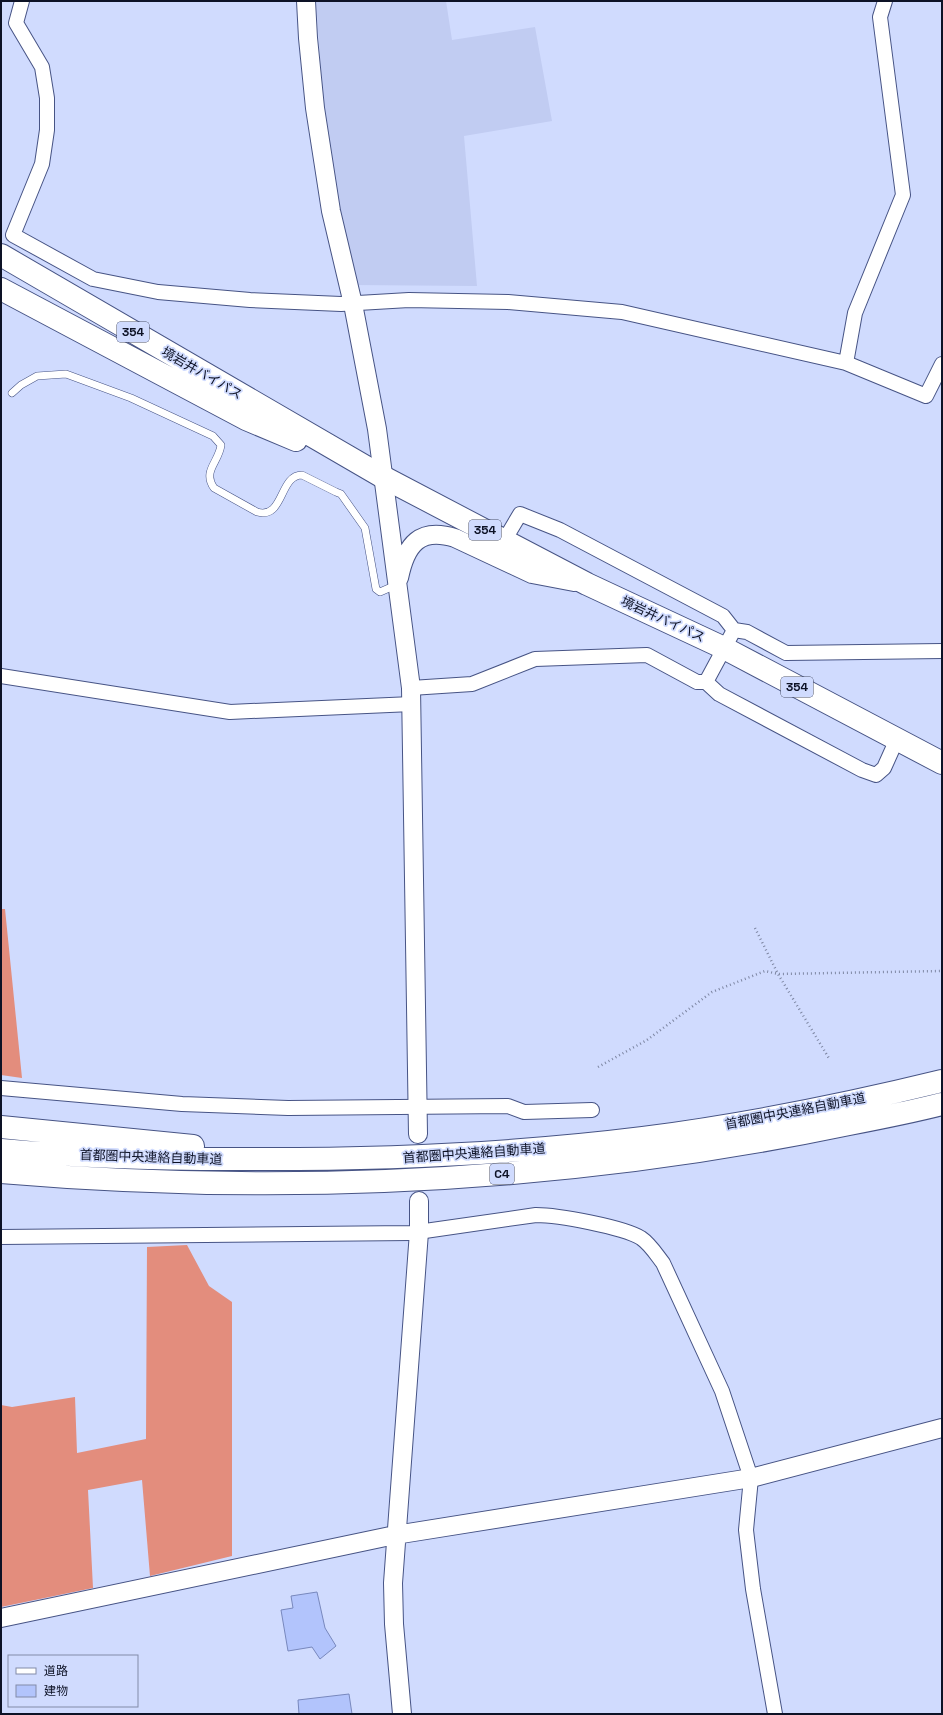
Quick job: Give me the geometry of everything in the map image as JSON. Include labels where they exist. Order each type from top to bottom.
[{"type":"highway","name":"境岩井バイパス","points":[[1,255],[383,477],[587,584],[729,639],[897,739],[942,763]]},
{"type":"highway","name":"境岩井バイパス","points":[[1,289],[246,419],[383,477]]},
{"type":"highway","name":"首都圏中央連絡自動車道","points":[[1,1150],[158,1159],[397,1158],[520,1151],[644,1138],[778,1117],[942,1081]]},
{"type":"highway","name":"首都圏中央連絡自動車道","points":[[1,1172],[56,1177],[156,1182],[273,1183],[400,1180],[520,1173],[647,1159],[783,1138],[942,1104]]},
{"type":"highway","points":[[1,1127],[210,1148],[397,1158]]},
{"type":"highway","points":[[1,1175],[56,1177]]},
{"type":"street","points":[[22,1],[16,23],[42,67],[47,98],[47,130],[42,164],[13,235],[92,278],[158,292],[250,300],[353,304],[409,300],[508,302],[622,312],[846,363],[926,396],[942,364]]},
{"type":"street","points":[[306,1],[315,108],[331,211],[353,304],[378,429],[412,696],[418,1134]]},
{"type":"street","points":[[846,363],[855,313],[903,195],[880,16],[885,1]]},
{"type":"street","points":[[504,541],[520,514],[560,530],[723,616],[729,639]]},
{"type":"street","points":[[398,584],[402,564],[413,544],[420,538],[432,534],[443,534],[455,538],[532,574],[587,584]]},
{"type":"street","points":[[706,682],[729,639],[747,632],[786,653],[942,651]]},
{"type":"street","points":[[1,676],[230,712],[412,696],[472,684],[535,659],[647,655],[697,682],[706,682],[719,694],[862,770],[876,775],[884,768],[897,739]]},
{"type":"street","points":[[1,1088],[182,1104],[288,1108],[508,1106],[524,1112],[592,1110]]},
{"type":"street","points":[[402,1714],[394,1624],[393,1583],[395,1535],[419,1232],[419,1201]]},
{"type":"street","points":[[1,1237],[419,1232],[536,1215],[551,1215],[621,1230],[641,1238],[652,1248],[663,1263],[722,1391],[751,1478],[746,1530],[752,1589],[775,1714]]},
{"type":"street","points":[[1,1618],[395,1535],[751,1478],[942,1428]]},
{"type":"lane","points":[[12,393],[37,376],[66,374],[131,398],[213,436],[221,445],[220,452],[210,470],[210,483],[214,488],[256,512],[263,514],[270,512],[277,505],[291,478],[296,475],[302,475],[341,494],[365,528],[376,589],[380,592],[385,591],[398,584]]},
{"type":"path","points":[[755,928],[778,974],[830,1060]]},
{"type":"path","points":[[598,1067],[647,1040],[712,992],[765,971],[778,974],[942,971]]},
{"type":"shaded area","points":[[316,1],[446,1],[452,40],[535,27],[552,121],[464,136],[477,286],[353,285],[327,155]]},
{"type":"shaded area","points":[[1,909],[5,909],[22,1078],[1,1075]]},
{"type":"shaded area","points":[[187,1245],[209,1286],[232,1302],[232,1556],[150,1576],[142,1480],[88,1490],[93,1588],[1,1607],[1,1405],[12,1407],[75,1397],[77,1453],[146,1439],[147,1247]]},
{"type":"building","points":[[317,1592],[325,1628],[336,1646],[320,1659],[312,1647],[288,1651],[281,1610],[293,1608],[291,1596]]},
{"type":"building","points":[[349,1694],[352,1714],[299,1714],[298,1700]]}]
